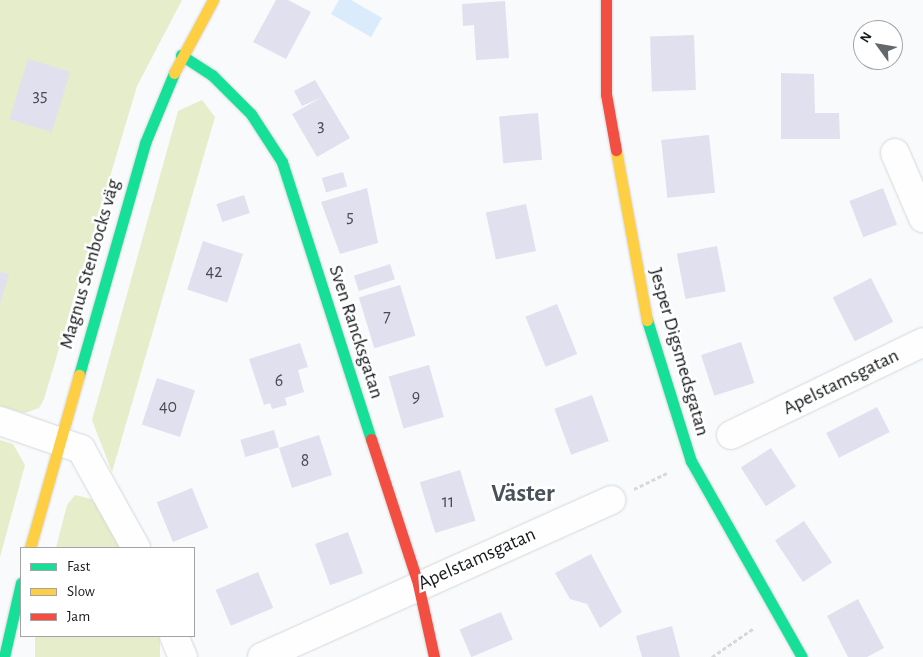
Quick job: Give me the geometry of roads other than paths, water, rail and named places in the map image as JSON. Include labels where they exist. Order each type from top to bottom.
[{"type":"street","name":"Magnus Stenbocks väg","points":[[30,547],[59,439],[145,143],[181,55],[213,0]]},
{"type":"street","name":"Jesper Digsmedsgatan","points":[[606,0],[606,94],[626,226],[640,302],[691,461],[802,657]]},
{"type":"street","name":"Sven Rancksgatan","points":[[181,55],[212,75],[251,114],[282,162],[418,584],[434,657]]},
{"type":"street","points":[[894,153],[923,218]]},
{"type":"street","name":"Apelstamsgatan","points":[[731,435],[923,342]]},
{"type":"street","points":[[0,422],[59,439],[81,449],[135,547]]},
{"type":"street","name":"Apelstamsgatan","points":[[262,657],[418,584],[611,500]]},
{"type":"street","points":[[4,657],[20,588]]},
{"type":"street","points":[[174,637],[183,657]]},
{"type":"water","points":[[339,0],[351,0],[382,18],[371,37],[331,14]]},
{"type":"district","name":"Väster","points":[[523,494]]}]
